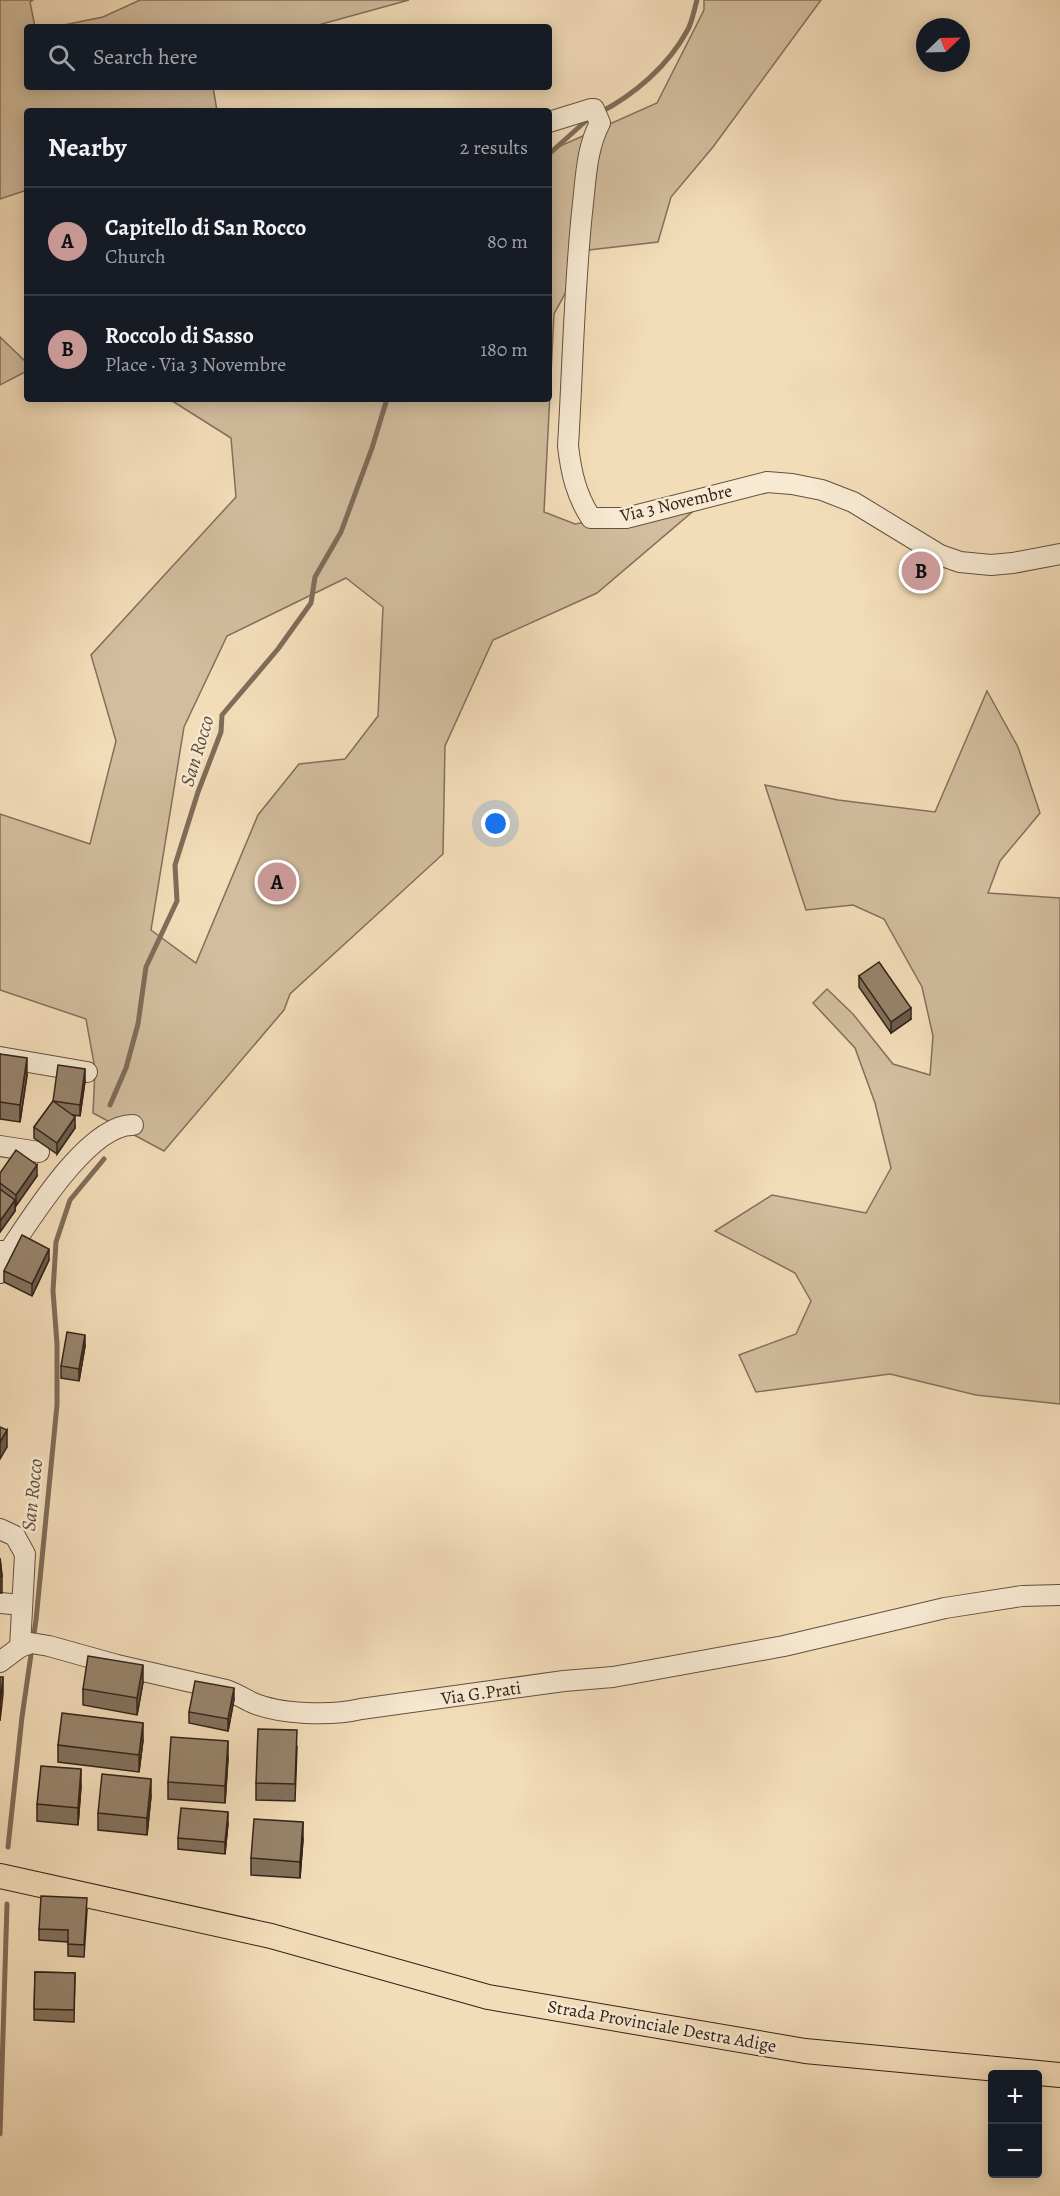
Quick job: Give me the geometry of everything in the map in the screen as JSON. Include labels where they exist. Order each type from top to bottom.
[{"type":"main road","name":"Strada Provinciale Destra Adige","points":[[0,1876],[271,1936],[488,1997],[805,2051],[1060,2075]]},
{"type":"street","name":"Via 3 Novembre","points":[[552,121],[591,109],[594,109],[598,118],[589,153],[580,231],[568,446],[571,472],[582,504],[591,518],[626,518],[767,482],[822,490],[853,502],[940,555],[960,562],[991,565],[1060,554]]},
{"type":"street","points":[[0,1057],[87,1072]]},
{"type":"street","points":[[0,1273],[5,1251],[83,1150],[103,1135],[126,1125],[133,1125]]},
{"type":"street","points":[[0,1146],[39,1152]]},
{"type":"street","points":[[0,1529],[15,1536],[25,1554],[22,1605],[34,1645],[0,1662]]},
{"type":"street","name":"Via G.Prati","points":[[34,1645],[226,1690],[267,1706],[332,1714],[508,1689],[613,1677],[784,1646],[945,1608],[1022,1596],[1060,1594]]},
{"type":"street","points":[[0,1603],[22,1605]]},
{"type":"shaded area","points":[[0,0],[33,0],[30,2],[34,24],[24,24],[24,90],[214,90],[216,108],[24,108],[24,191],[0,199]]},
{"type":"shaded area","points":[[140,0],[409,0],[322,24],[69,24],[103,17]]},
{"type":"shaded area","points":[[704,0],[821,0],[713,147],[671,197],[658,242],[589,250],[554,314],[552,354],[552,150],[657,103],[704,10]]},
{"type":"shaded area","points":[[0,337],[24,360],[24,373],[0,385]]},
{"type":"shaded area","points":[[174,402],[550,402],[544,512],[575,524],[704,502],[597,593],[493,640],[445,746],[443,854],[290,994],[284,1010],[164,1151],[93,1113],[95,1069],[86,1019],[0,990],[0,814],[90,844],[116,741],[91,655],[236,497],[231,438]],"holes":[[[346,578],[383,607],[378,716],[345,759],[299,764],[258,815],[196,963],[151,930],[184,727],[227,636]]]},
{"type":"shaded area","points":[[987,691],[1018,747],[1040,813],[1000,861],[988,893],[1060,898],[1060,1404],[976,1395],[890,1374],[756,1392],[739,1355],[796,1334],[811,1301],[795,1273],[715,1231],[772,1195],[866,1213],[891,1168],[875,1103],[855,1048],[813,1003],[827,989],[853,1014],[893,1064],[930,1075],[933,1036],[922,987],[884,919],[853,905],[806,910],[765,785],[838,800],[935,812]]},
{"type":"building","points":[[917,556],[930,561],[926,574],[912,569]]},
{"type":"building","points":[[879,962],[911,1008],[891,1022],[859,976]]},
{"type":"building","points":[[0,1054],[27,1058],[20,1105],[0,1102]]},
{"type":"building","points":[[58,1065],[85,1069],[80,1105],[53,1101]]},
{"type":"building","points":[[53,1101],[75,1117],[57,1143],[34,1127]]},
{"type":"building","points":[[16,1150],[37,1165],[16,1195],[0,1183],[0,1173]]},
{"type":"building","points":[[0,1189],[15,1200],[0,1221]]},
{"type":"building","points":[[22,1235],[49,1249],[32,1284],[4,1271]]},
{"type":"building","points":[[67,1332],[85,1335],[79,1369],[61,1366]]},
{"type":"building","points":[[0,1427],[7,1430],[0,1442]]},
{"type":"building","points":[[88,1656],[143,1665],[137,1698],[83,1689]]},
{"type":"building","points":[[0,1677],[3,1677],[0,1704]]},
{"type":"building","points":[[195,1681],[234,1688],[228,1719],[189,1712]]},
{"type":"building","points":[[62,1713],[143,1723],[139,1755],[58,1745]]},
{"type":"building","points":[[258,1729],[297,1730],[295,1784],[256,1783]]},
{"type":"building","points":[[171,1737],[228,1741],[225,1786],[168,1782]]},
{"type":"building","points":[[41,1766],[81,1769],[78,1808],[37,1804]]},
{"type":"building","points":[[102,1774],[151,1779],[147,1818],[98,1813]]},
{"type":"building","points":[[181,1808],[228,1812],[225,1842],[178,1838]]},
{"type":"building","points":[[254,1819],[303,1822],[300,1862],[251,1858]]},
{"type":"building","points":[[41,1896],[87,1898],[84,1945],[68,1944],[68,1930],[39,1929]]},
{"type":"building","points":[[35,1972],[75,1973],[74,2010],[34,2009]]},
{"type":"waterway","name":"San Rocco","points":[[599,113],[625,98],[660,68],[689,28],[697,0]]},
{"type":"waterway","name":"San Rocco","points":[[552,151],[588,119]]},
{"type":"waterway","name":"San Rocco","points":[[110,1105],[126,1068],[138,1024],[146,967],[177,901],[175,865],[198,792],[221,732],[222,715],[278,649],[311,603],[315,577],[341,532],[386,402]]},
{"type":"waterway","name":"San Rocco","points":[[8,1847],[22,1717],[36,1620],[57,1405],[57,1344],[53,1291],[56,1242],[70,1200],[104,1159]]},
{"type":"waterway","points":[[0,2134],[7,1904]]},
{"type":"place","name":"Roccolo di Sasso","points":[[921,571]]},
{"type":"place","name":"Capitello di San Rocco","points":[[277,882]]}]
